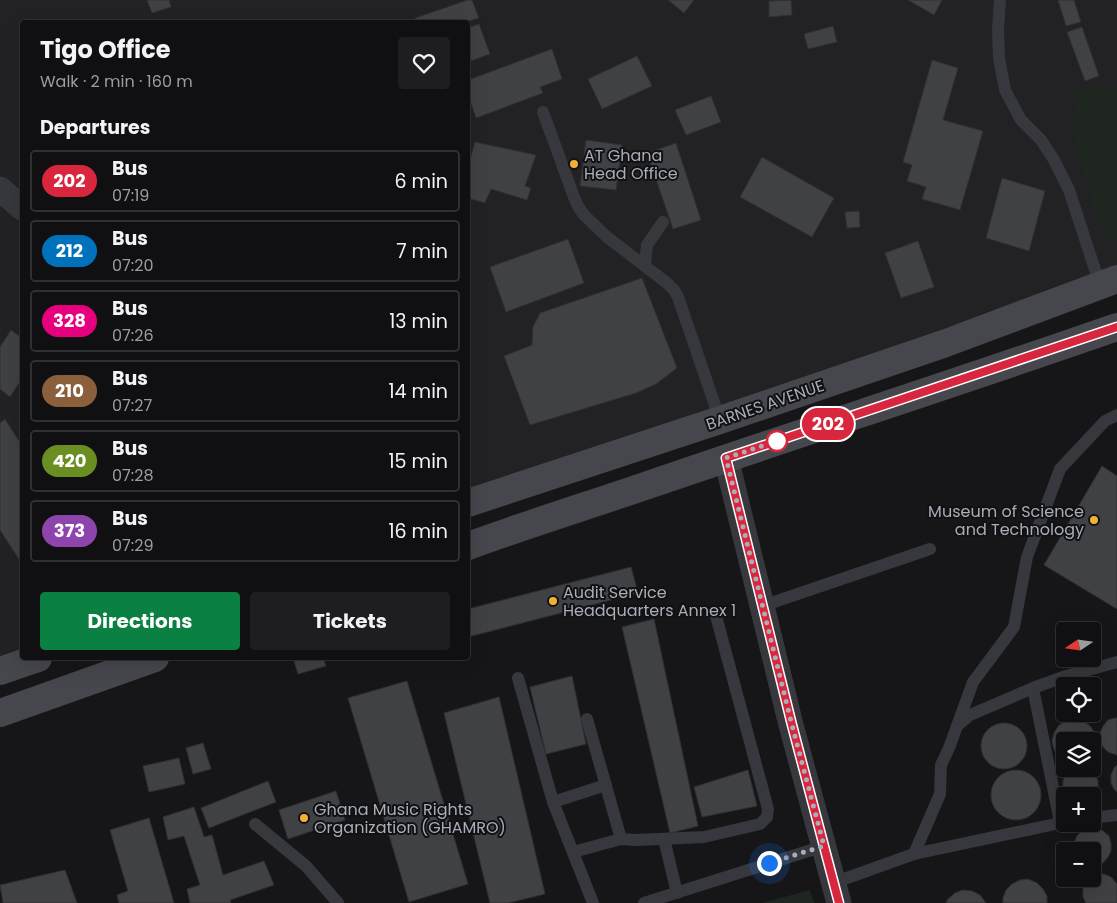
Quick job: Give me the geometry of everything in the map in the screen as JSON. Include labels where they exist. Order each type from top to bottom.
[{"type":"main road","name":"BARNES AVENUE","points":[[470,500],[720,420],[946,343],[1109,282]]},
{"type":"main road","points":[[470,545],[1117,327]]},
{"type":"main road","points":[[0,671],[32,660]]},
{"type":"main road","points":[[0,713],[150,660]]},
{"type":"street","points":[[0,188],[20,206]]},
{"type":"street","points":[[726,458],[836,893]]},
{"type":"lane","points":[[1000,0],[998,58],[1005,90],[1021,120],[1041,140],[1054,160],[1109,282]]},
{"type":"lane","points":[[543,112],[574,197],[583,214],[607,237],[674,290],[720,420]]},
{"type":"lane","points":[[645,266],[647,245],[663,222]]},
{"type":"lane","points":[[914,854],[940,794],[941,765],[973,682],[1014,627],[1027,557],[1060,469],[1105,421],[1117,415]]},
{"type":"lane","points":[[762,606],[930,549]]},
{"type":"lane","points":[[573,852],[621,839],[704,837],[760,824],[767,817],[768,809],[716,616]]},
{"type":"lane","points":[[957,726],[970,715],[1033,688],[1066,676],[1117,662]]},
{"type":"lane","points":[[518,678],[553,802],[594,903]]},
{"type":"lane","points":[[1033,688],[1056,794]]},
{"type":"lane","points":[[587,719],[621,839]]},
{"type":"lane","points":[[553,802],[606,785]]},
{"type":"lane","points":[[1101,817],[1117,815]]},
{"type":"lane","points":[[836,893],[914,854],[1056,823]]},
{"type":"lane","points":[[255,824],[306,866],[338,903]]},
{"type":"lane","points":[[664,839],[676,893]]},
{"type":"lane","points":[[644,903],[824,846]]},
{"type":"shaded area","points":[[0,0],[1117,0],[1117,269],[470,493],[470,20],[20,20],[20,654],[0,662]]},
{"type":"shaded area","points":[[1094,85],[1117,90],[1117,240],[1109,239],[1093,211],[1089,189],[1078,158],[1072,122],[1078,89]]},
{"type":"shaded area","points":[[810,890],[814,903],[762,903]]},
{"type":"building","points":[[147,0],[169,0],[171,7],[152,13]]},
{"type":"building","points":[[472,0],[479,18],[470,21],[416,20],[415,18]]},
{"type":"building","points":[[668,0],[694,0],[684,13]]},
{"type":"building","points":[[791,0],[792,15],[769,17],[769,1]]},
{"type":"building","points":[[908,0],[942,0],[934,15]]},
{"type":"building","points":[[1058,0],[1074,0],[1081,22],[1066,26]]},
{"type":"building","points":[[479,24],[490,54],[470,61],[470,27]]},
{"type":"building","points":[[833,26],[837,42],[808,49],[804,34]]},
{"type":"building","points":[[1082,27],[1099,76],[1085,81],[1067,32]]},
{"type":"building","points":[[552,49],[562,79],[540,87],[543,93],[476,118],[470,100],[470,79]]},
{"type":"building","points":[[637,56],[652,86],[602,109],[588,79]]},
{"type":"building","points":[[932,60],[958,68],[943,120],[983,131],[960,210],[922,199],[926,187],[907,181],[912,165],[903,162]]},
{"type":"building","points":[[711,96],[721,122],[686,135],[675,110]]},
{"type":"building","points":[[586,140],[622,145],[616,190],[580,186]]},
{"type":"building","points":[[475,142],[536,155],[525,186],[531,188],[527,200],[491,189],[485,203],[470,199],[470,160]]},
{"type":"building","points":[[676,143],[701,220],[673,229],[647,153]]},
{"type":"building","points":[[762,157],[834,198],[812,237],[740,197]]},
{"type":"building","points":[[1002,178],[1045,191],[1029,251],[986,238]]},
{"type":"building","points":[[859,211],[860,227],[847,228],[845,212]]},
{"type":"building","points":[[568,239],[584,283],[506,312],[490,267]]},
{"type":"building","points":[[918,241],[934,287],[901,298],[885,253]]},
{"type":"building","points":[[642,278],[677,368],[656,384],[636,393],[530,425],[504,356],[532,345],[533,327],[540,313]]},
{"type":"building","points":[[11,330],[20,337],[20,381],[10,397],[0,389],[0,347]]},
{"type":"building","points":[[5,419],[20,443],[20,561],[0,530],[0,423]]},
{"type":"building","name":"Museum of Science and Technology","points":[[1102,466],[1117,476],[1117,609],[1044,565]]},
{"type":"building","name":"Audit Service Headquarters Annex 1","points":[[631,567],[638,593],[470,636],[470,608]]},
{"type":"building","points":[[654,619],[698,826],[670,833],[622,627]]},
{"type":"building","points":[[294,660],[324,660],[326,666],[298,674]]},
{"type":"building","points":[[572,676],[586,744],[546,754],[530,687]]},
{"type":"building","points":[[407,681],[468,884],[409,902],[348,698]]},
{"type":"building","points":[[499,697],[545,894],[508,903],[490,903],[444,713]]},
{"type":"building","points":[[1117,718],[1117,755],[1108,752],[1101,742],[1100,732],[1108,720]]},
{"type":"building","points":[[1064,722],[1084,722],[1094,732],[1056,732],[1056,753],[1052,741],[1059,725]]},
{"type":"building","points":[[1004,723],[1017,727],[1023,733],[1027,746],[1023,759],[1017,765],[1004,769],[991,765],[985,759],[981,746],[985,733],[991,727]]},
{"type":"building","points":[[203,743],[211,769],[193,774],[186,748]]},
{"type":"building","points":[[179,758],[185,784],[149,792],[143,766]]},
{"type":"building","points":[[1117,765],[1117,792],[1111,783],[1111,775]]},
{"type":"building","points":[[748,770],[757,806],[702,817],[694,787]]},
{"type":"building","points":[[1011,770],[1021,770],[1034,777],[1041,790],[1041,800],[1034,813],[1021,820],[1011,820],[1002,816],[995,809],[991,800],[991,790],[995,781],[1002,774]]},
{"type":"building","points":[[1065,777],[1096,777],[1098,787],[1063,787]]},
{"type":"building","points":[[268,781],[276,802],[209,828],[201,808]]},
{"type":"building","points":[[336,791],[345,820],[288,839],[279,810]]},
{"type":"building","points":[[194,807],[204,837],[212,835],[223,875],[264,861],[274,885],[230,900],[231,903],[190,903],[187,889],[200,885],[184,836],[168,840],[163,817]]},
{"type":"building","points":[[149,818],[174,903],[119,903],[117,895],[128,891],[110,830]]},
{"type":"building","points":[[1101,830],[1109,836],[1111,851],[1103,863],[1101,864],[1101,842],[1074,842],[1081,832],[1101,832]]},
{"type":"building","points":[[65,870],[77,903],[3,903],[0,885]]},
{"type":"building","points":[[1101,874],[1111,877],[1117,884],[1117,903],[1086,903],[1083,897],[1084,887],[1101,887]]},
{"type":"building","points":[[1028,879],[1037,883],[1043,889],[1047,896],[1047,903],[1003,903],[1006,890],[1012,884]]},
{"type":"building","points":[[963,890],[972,891],[980,895],[986,903],[946,903],[955,893]]},
{"type":"bus line","name":"202","points":[[839,903],[792,725],[726,458],[1117,327]]},
{"type":"place","name":"AT Ghana Head Office","points":[[574,164]]},
{"type":"place","name":"Museum of Science and Technology","points":[[1094,520]]},
{"type":"place","name":"Audit Service Headquarters Annex 1","points":[[553,601]]},
{"type":"place","name":"Ghana Music Rights Organization (GHAMRO)","points":[[304,818]]},
{"type":"route","points":[[769,863],[824,846],[726,458],[780,440],[777,441]]}]
